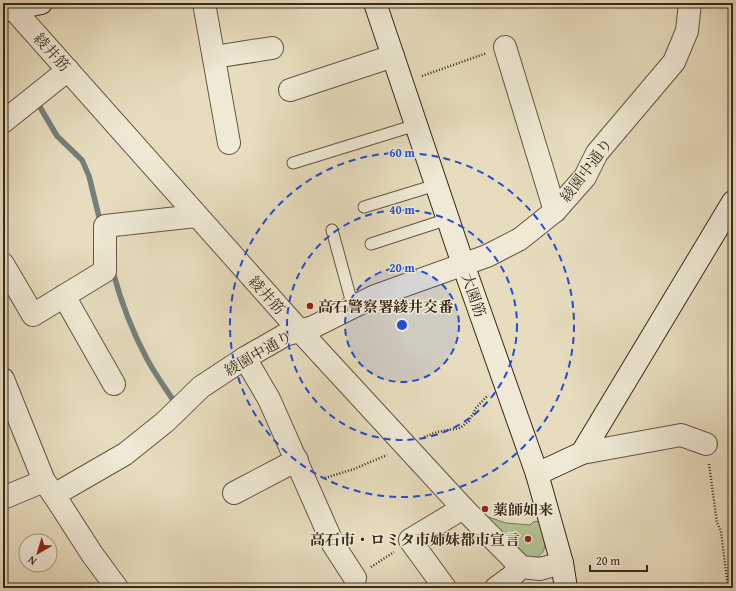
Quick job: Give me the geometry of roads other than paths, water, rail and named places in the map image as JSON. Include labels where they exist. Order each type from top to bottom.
[{"type":"street","points":[[11,6],[41,3]]},
{"type":"street","points":[[204,3],[229,143]]},
{"type":"street","name":"大園筋","points":[[375,3],[463,264],[537,474],[562,563],[566,588]]},
{"type":"street","name":"綾園中通り","points":[[3,498],[49,488],[125,454],[165,422],[201,387],[245,358],[285,335],[313,327],[375,296],[488,256],[520,239],[555,211],[585,177],[597,153],[674,62],[687,31],[690,3]]},
{"type":"street","name":"綾井筋","points":[[11,6],[196,216],[299,330],[463,508],[521,567]]},
{"type":"street","points":[[505,47],[555,211]]},
{"type":"street","points":[[214,57],[272,48]]},
{"type":"street","points":[[290,90],[393,56]]},
{"type":"street","points":[[3,122],[68,70]]},
{"type":"street","points":[[582,453],[733,202]]},
{"type":"street","points":[[3,264],[33,316],[105,271],[104,226],[196,216]]},
{"type":"street","points":[[64,296],[114,384]]},
{"type":"street","points":[[245,358],[269,399],[297,460],[304,492],[333,544],[355,578]]},
{"type":"street","points":[[3,379],[49,488],[92,554],[118,588]]},
{"type":"street","points":[[537,474],[582,453],[681,435],[706,444]]},
{"type":"street","points":[[234,493],[297,460]]},
{"type":"street","points":[[444,588],[410,540],[463,508]]},
{"type":"street","points":[[496,588],[511,577],[521,567],[540,569],[562,563]]},
{"type":"lane","points":[[293,163],[416,125]]},
{"type":"lane","points":[[364,207],[436,185]]},
{"type":"lane","points":[[371,244],[448,219]]},
{"type":"lane","points":[[332,230],[353,307]]},
{"type":"waterway","points":[[37,102],[57,136],[82,160],[89,176],[100,221]]},
{"type":"waterway","points":[[113,272],[123,305],[136,338],[150,365],[175,403]]},
{"type":"place","name":"高石警察署綾井交番","points":[[310,306]]},
{"type":"place","name":"薬師如来","points":[[485,509]]},
{"type":"place","name":"高石市・ロミタ市姉妹都市宣言","points":[[528,539]]}]
